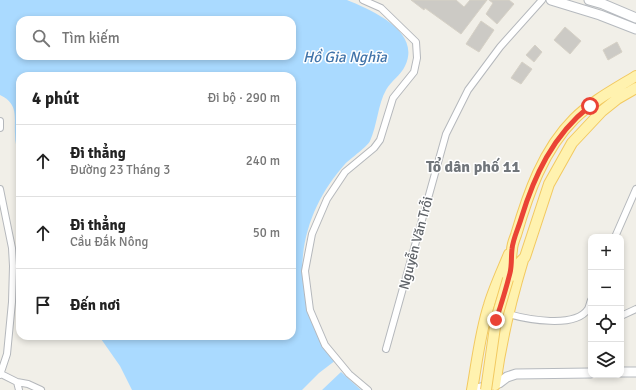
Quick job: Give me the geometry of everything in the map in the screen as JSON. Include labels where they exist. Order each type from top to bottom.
[{"type":"main road","points":[[473,390],[480,341],[487,310],[499,277],[512,248],[524,208],[536,177],[552,148],[573,120],[600,98],[636,76]]},
{"type":"main road","points":[[490,387],[508,314],[549,184],[572,143],[602,111],[617,99],[636,88]]},
{"type":"main road","points":[[490,387],[496,320],[509,276],[512,248]]},
{"type":"main road","points":[[509,276],[525,257]]},
{"type":"street","points":[[363,0],[381,8],[416,42],[417,58],[414,72],[393,98],[380,140],[374,148],[345,172],[327,199],[312,234],[305,270],[310,310],[325,345],[349,374],[368,390]]},
{"type":"street","name":"Nguyễn Văn Trỗi","points":[[386,349],[446,134],[468,90],[500,47],[542,0]]},
{"type":"street","points":[[551,0],[600,15],[636,29]]},
{"type":"street","points":[[593,1],[636,18]]},
{"type":"street","points":[[0,121],[0,128]]},
{"type":"street","points":[[0,189],[12,248],[13,266],[12,302],[7,354],[0,375],[41,390]]},
{"type":"street","points":[[616,234],[636,189]]},
{"type":"street","points":[[624,315],[636,309]]},
{"type":"street","points":[[508,314],[521,318],[560,321],[578,317],[588,311]]},
{"type":"street","points":[[624,372],[636,372]]},
{"type":"street","points":[[473,390],[490,387],[507,377],[516,374],[588,373]]},
{"type":"street","points":[[17,382],[19,390]]},
{"type":"water","name":"Hồ Gia Nghĩa","points":[[0,0],[347,0],[380,16],[391,24],[400,32],[406,42],[408,54],[405,66],[388,87],[383,96],[370,141],[345,164],[329,184],[312,218],[305,242],[302,270],[307,301],[313,321],[336,360],[319,373],[302,390],[132,390],[120,366],[102,340],[296,340],[296,72],[16,72],[16,143],[13,107],[0,95]]},
{"type":"water","points":[[341,372],[361,390],[322,390]]},
{"type":"building","points":[[411,0],[456,0],[464,7],[470,0],[487,0],[461,34],[425,8],[424,10]]},
{"type":"building","points":[[489,0],[509,0],[514,4],[497,24],[486,14],[493,3]]},
{"type":"building","points":[[481,21],[494,30],[479,52],[466,44]]},
{"type":"building","points":[[565,27],[581,41],[570,54],[554,40]]},
{"type":"building","points":[[617,42],[622,52],[608,60],[603,50]]},
{"type":"building","points":[[535,45],[542,52],[534,62],[526,55]]},
{"type":"building","points":[[522,62],[532,69],[521,84],[511,78]]},
{"type":"district","name":"Tổ dân phố 11","points":[[473,167]]},
{"type":"route","points":[[496,320],[511,272],[512,248],[524,208],[536,177],[552,148],[563,132],[573,120],[590,106]]}]
